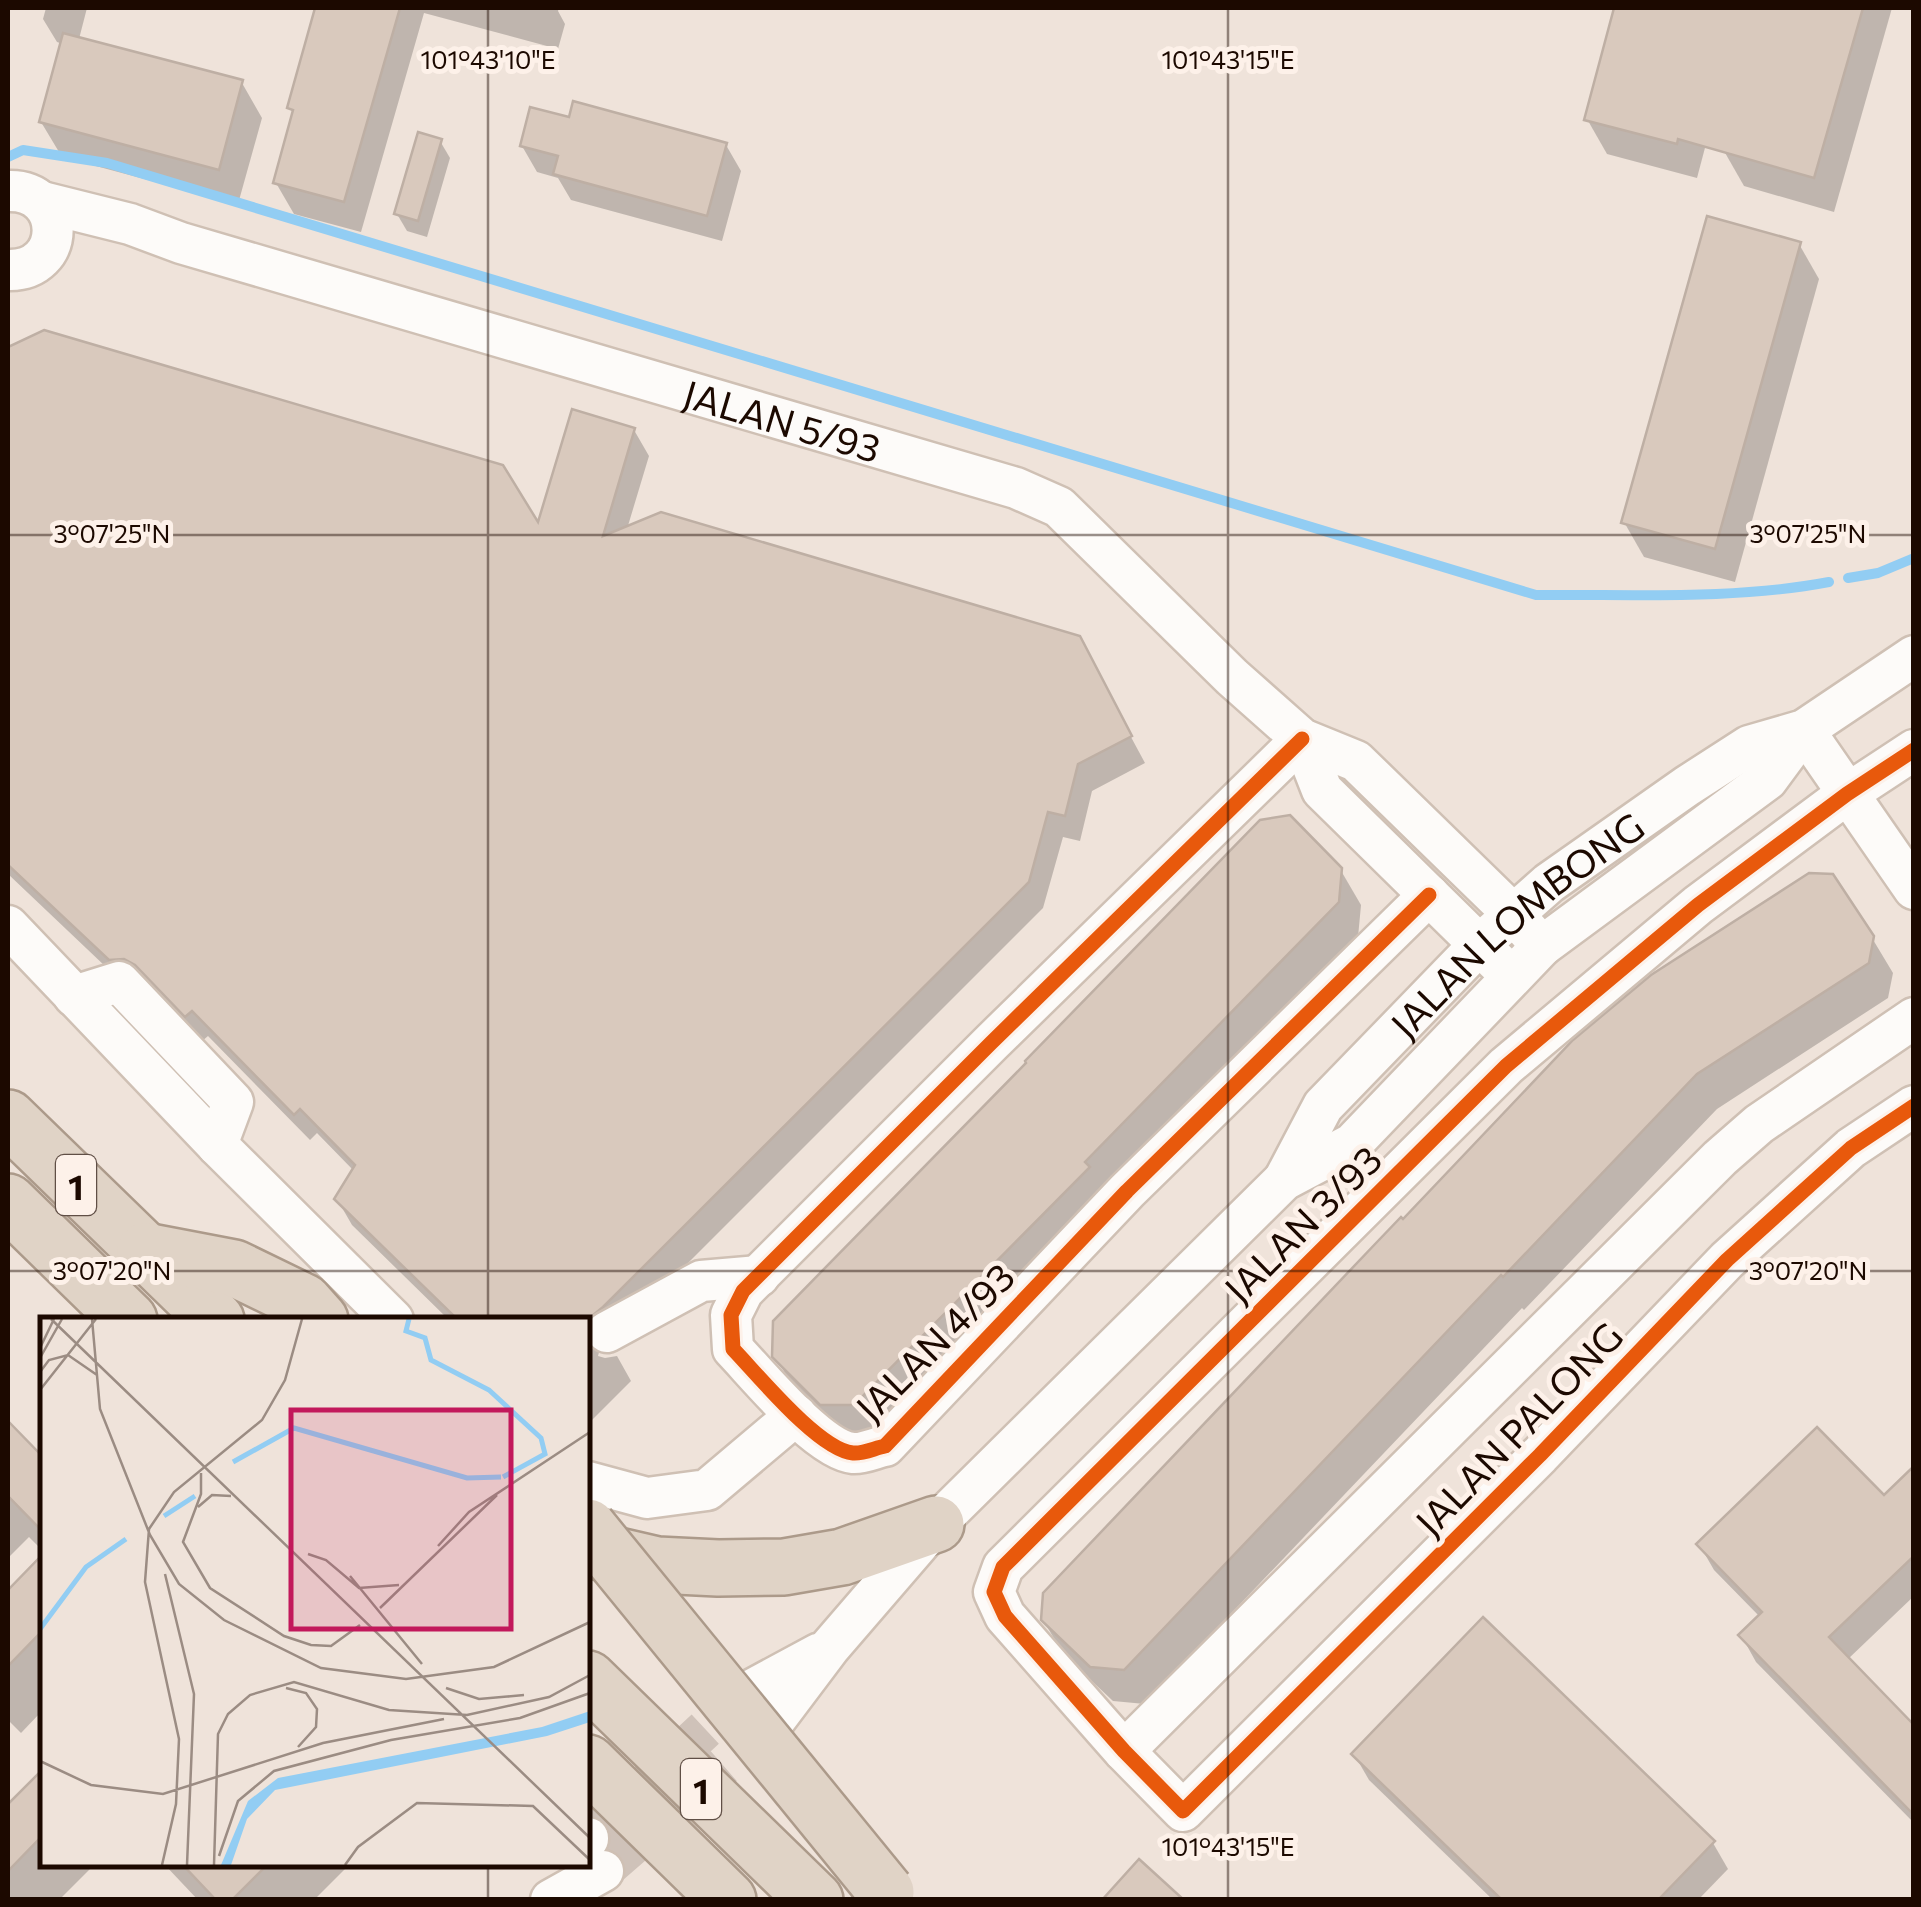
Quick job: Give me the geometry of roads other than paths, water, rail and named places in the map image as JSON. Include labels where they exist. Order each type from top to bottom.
[{"type":"highway","name":"1","points":[[8,1118],[213,1317]]},
{"type":"highway","name":"1","points":[[8,1202],[126,1317]]},
{"type":"highway","points":[[145,1251],[234,1268],[304,1302],[317,1317]]},
{"type":"highway","points":[[590,1548],[657,1565],[784,1567],[842,1556],[936,1524]]},
{"type":"highway","points":[[590,1528],[889,1896]]},
{"type":"highway","name":"1","points":[[590,1682],[815,1900]]},
{"type":"highway","name":"1","points":[[590,1765],[728,1900]]},
{"type":"street","name":"JALAN 5/93","points":[[25,196],[1016,488],[1059,507],[1232,678],[1302,740],[1356,761],[1542,946]]},
{"type":"street","points":[[25,196],[50,214],[52,240],[47,252]]},
{"type":"street","name":"JALAN 5/93","points":[[8,271],[31,266],[47,252],[74,244],[111,240],[180,243]]},
{"type":"street","name":"JALAN LOMBONG","points":[[1284,1180],[1323,1106],[1479,945],[1549,883],[1749,746],[1804,730],[1914,656]]},
{"type":"street","points":[[1804,730],[1914,889]]},
{"type":"street","name":"JALAN LOMBONG","points":[[772,1724],[830,1647],[936,1524],[1284,1180],[1352,1144],[1542,946],[1767,780],[1804,730]]},
{"type":"street","name":"JALAN 5/93","points":[[1302,740],[1322,790],[1512,976]]},
{"type":"street","name":"JALAN 4/93","points":[[1302,740],[991,1043],[744,1292],[731,1315],[733,1349],[831,1446],[855,1454],[885,1446],[1127,1191],[1429,895]]},
{"type":"street","name":"JALAN 3/93","points":[[1182,1811],[1005,1616],[994,1592],[1003,1567],[1506,1066],[1698,906],[1847,794],[1914,750]]},
{"type":"street","points":[[8,926],[390,1317]]},
{"type":"street","points":[[1124,1750],[1720,1158],[1759,1124],[1914,1018]]},
{"type":"street","name":"JALAN PALONG","points":[[1182,1811],[1540,1455],[1727,1260],[1851,1148],[1914,1106]]},
{"type":"street","points":[[607,1332],[701,1281],[759,1276]]},
{"type":"street","points":[[590,1483],[647,1498],[707,1490],[796,1415]]},
{"type":"street","name":"JALAN LOMBONG","points":[[742,1695],[830,1647]]},
{"type":"street","points":[[542,1900],[574,1867]]},
{"type":"street","points":[[551,1900],[576,1867]]},
{"type":"waterway","points":[[8,157],[23,150],[107,163],[1536,595],[1720,594],[1829,582]]},
{"type":"waterway","points":[[1848,578],[1878,573],[1914,558]]},
{"type":"tunnel","points":[[590,1836],[742,1695]]},
{"type":"tunnel","points":[[603,1871],[772,1724]]}]
